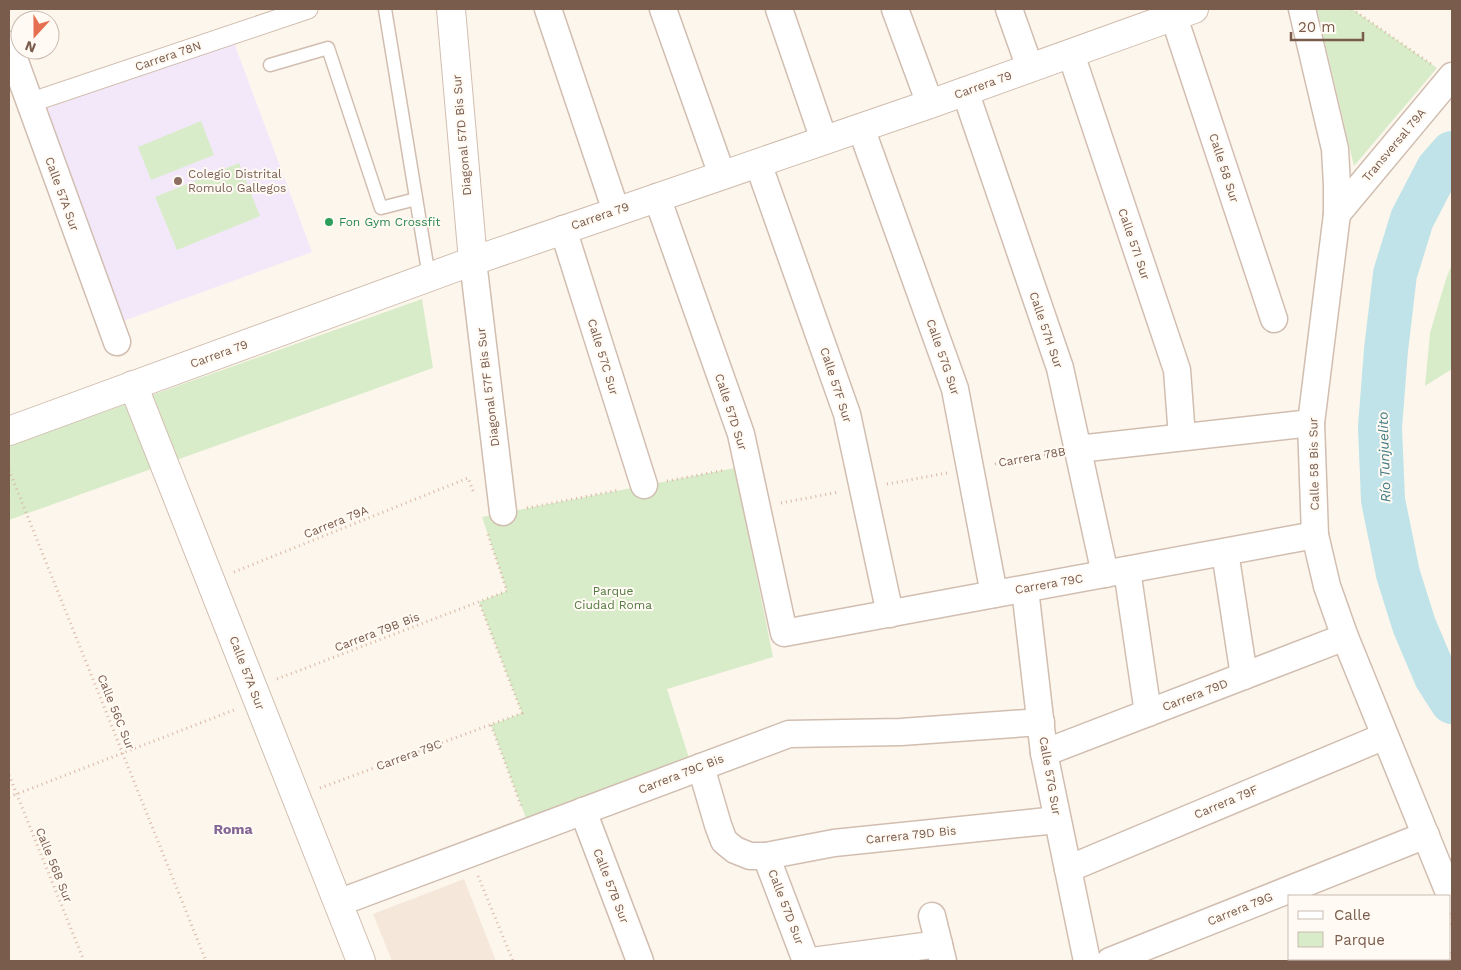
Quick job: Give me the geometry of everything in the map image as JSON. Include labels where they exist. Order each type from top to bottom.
[{"type":"street","name":"Carrera 78N","points":[[29,103],[308,9]]},
{"type":"street","name":"Diagonal 57D Bis Sur","points":[[451,9],[473,261]]},
{"type":"street","points":[[548,9],[616,211]]},
{"type":"street","points":[[662,9],[722,175]]},
{"type":"street","points":[[779,9],[824,140]]},
{"type":"street","points":[[896,9],[930,104]]},
{"type":"street","points":[[1009,9],[1030,68]]},
{"type":"street","name":"Calle 58 Bis Sur","points":[[1302,9],[1335,149],[1337,185],[1337,214],[1311,423],[1315,535],[1327,586],[1345,637],[1450,895]]},
{"type":"street","name":"Carrera 79","points":[[9,431],[473,261],[930,104],[1184,13]]},
{"type":"street","name":"Calle 58 Sur","points":[[1184,13],[1274,319]]},
{"type":"street","name":"Calle 57A Sur","points":[[9,44],[117,342]]},
{"type":"street","name":"Calle 57I Sur","points":[[1071,54],[1177,370],[1182,437]]},
{"type":"street","name":"Transversal 79A","points":[[1337,214],[1451,77]]},
{"type":"street","name":"Calle 57H Sur","points":[[965,91],[1060,368],[1078,449],[1116,572],[1148,713]]},
{"type":"street","name":"Calle 57G Sur","points":[[861,128],[955,389],[994,594]]},
{"type":"street","name":"Calle 57F Sur","points":[[758,163],[847,414],[890,614]]},
{"type":"street","name":"Calle 57D Sur","points":[[657,197],[741,434],[784,633]]},
{"type":"street","name":"Calle 57C Sur","points":[[563,229],[644,485]]},
{"type":"street","name":"Diagonal 57F Bis Sur","points":[[473,261],[503,512]]},
{"type":"street","name":"Calle 57A Sur","points":[[133,385],[360,961]]},
{"type":"street","name":"Carrera 78B","points":[[1078,449],[1311,423]]},
{"type":"street","name":"Carrera 79C","points":[[784,633],[1315,535]]},
{"type":"street","points":[[1225,552],[1244,676]]},
{"type":"street","name":"Calle 57G Sur","points":[[1025,589],[1044,753],[1088,961]]},
{"type":"street","name":"Carrera 79D","points":[[1044,753],[1345,637]]},
{"type":"street","name":"Carrera 79C Bis","points":[[338,904],[789,734],[902,732],[1041,722]]},
{"type":"street","name":"Carrera 79F","points":[[1068,869],[1385,736]]},
{"type":"street","name":"Calle 57D Sur","points":[[700,767],[724,841],[734,850],[750,856],[766,856],[806,961]]},
{"type":"street","name":"Calle 57B Sur","points":[[583,811],[640,961]]},
{"type":"street","name":"Carrera 79D Bis","points":[[766,856],[834,843],[1058,820]]},
{"type":"street","name":"Carrera 79G","points":[[1110,961],[1426,836]]},
{"type":"street","points":[[812,961],[941,953],[932,916]]},
{"type":"lane","points":[[384,9],[430,277]]},
{"type":"lane","points":[[270,65],[328,48],[381,208],[416,199]]},
{"type":"path","points":[[1352,9],[1451,77]]},
{"type":"path","name":"Carrera 78B","points":[[756,507],[1078,449]]},
{"type":"path","points":[[503,512],[748,466]]},
{"type":"path","name":"Calle 56C Sur","points":[[9,470],[206,961]]},
{"type":"path","name":"Carrera 79A","points":[[211,581],[468,478]]},
{"type":"path","name":"Carrera 79B Bis","points":[[9,797],[122,753],[255,694],[507,591]]},
{"type":"path","name":"Carrera 79C","points":[[296,797],[522,713],[479,602]]},
{"type":"path","points":[[491,725],[531,831]]},
{"type":"path","name":"Calle 56B Sur","points":[[9,775],[84,961]]},
{"type":"path","points":[[469,854],[512,961]]},
{"type":"shaded area","name":"Colegio Distrital Romulo Gallegos","points":[[233,40],[312,252],[123,321],[45,109]]},
{"type":"shaded area","points":[[464,879],[496,961],[392,961],[373,914]]},
{"type":"green space","points":[[1317,9],[1352,9],[1437,68],[1354,166]]},
{"type":"green space","points":[[201,121],[214,155],[151,180],[138,147]]},
{"type":"green space","points":[[239,163],[260,216],[177,250],[155,197]]},
{"type":"green space","points":[[1452,264],[1452,369],[1425,386],[1430,333]]},
{"type":"green space","points":[[422,299],[433,368],[9,520],[9,446]]},
{"type":"green space","name":"Parque Ciudad Roma","points":[[735,468],[773,657],[667,689],[689,758],[527,821],[491,725],[522,713],[479,602],[507,591],[482,517]]},
{"type":"waterway","name":"Río Tunjuelito","points":[[1452,153],[1438,169],[1412,219],[1395,274],[1386,350],[1380,427],[1383,500],[1398,574],[1414,625],[1436,677],[1452,702]]},
{"type":"place","name":"Colegio Distrital Romulo Gallegos","points":[[178,181]]},
{"type":"place","name":"Fon Gym Crossfit","points":[[329,222]]},
{"type":"district","name":"Roma","points":[[233,829]]}]
